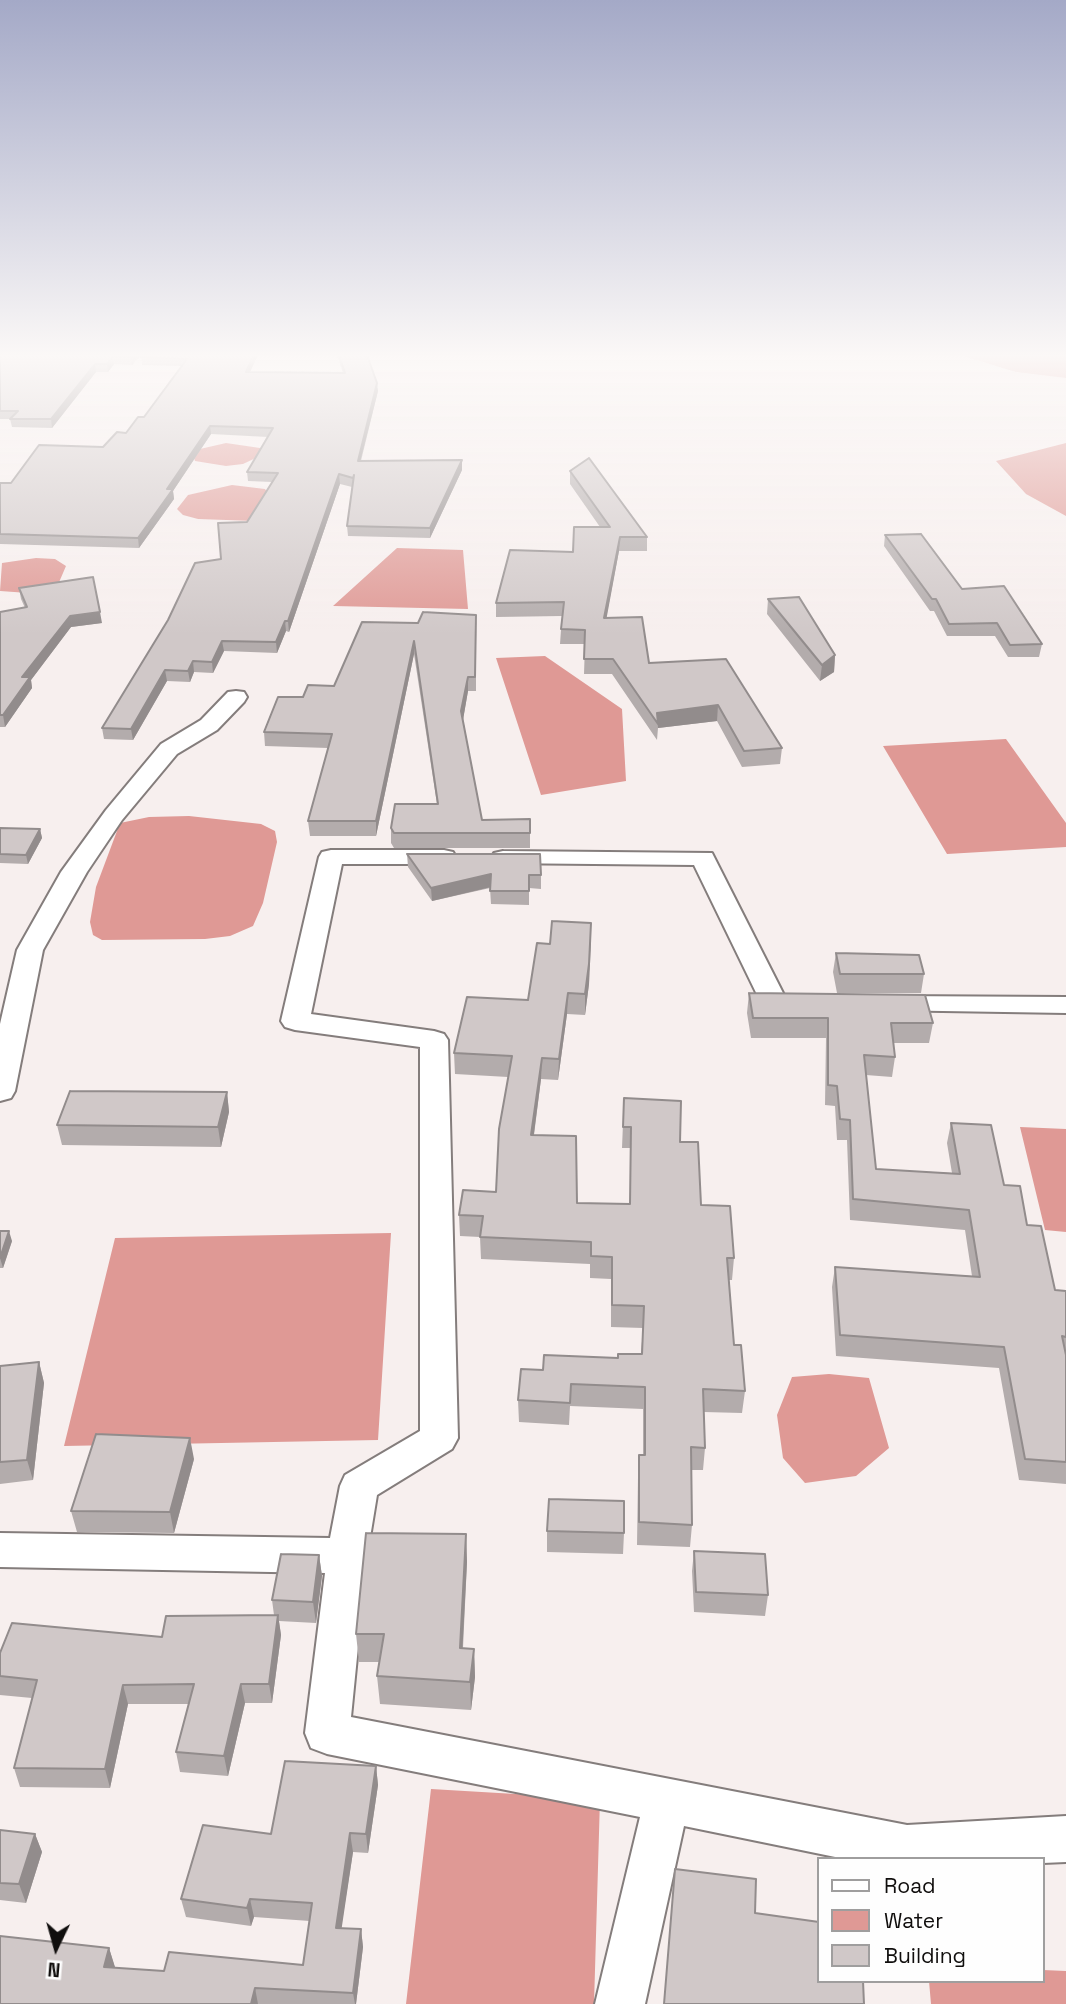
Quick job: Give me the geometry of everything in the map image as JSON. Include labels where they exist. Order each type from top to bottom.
[{"type":"street","points":[[2,1072],[30,950],[74,872],[114,815],[169,750],[209,725],[236,696]]},
{"type":"street","points":[[1066,1005],[774,1003],[703,858],[331,857],[295,1021],[434,1040],[439,1438],[359,1486],[347,1556],[327,1732],[907,1848],[1066,1839]]},
{"type":"street","points":[[0,1550],[347,1556]]},
{"type":"street","points":[[620,2004],[667,1800]]},
{"type":"water","points":[[200,449],[260,449],[260,456],[243,464],[226,466],[195,461],[193,455]]},
{"type":"water","points":[[1045,449],[1066,449],[1066,516],[1026,494],[996,461]]},
{"type":"water","points":[[232,485],[265,489],[270,496],[254,521],[198,519],[183,515],[177,509],[188,495]]},
{"type":"water","points":[[397,548],[463,550],[468,609],[333,606]]},
{"type":"water","points":[[36,558],[55,559],[66,566],[57,587],[28,593],[0,591],[2,563]]},
{"type":"water","points":[[545,656],[622,709],[626,781],[541,795],[496,658]]},
{"type":"water","points":[[1006,739],[1066,823],[1066,847],[947,854],[883,746]]},
{"type":"water","points":[[189,816],[261,824],[275,831],[277,842],[263,903],[253,926],[230,936],[205,939],[102,940],[93,935],[90,922],[96,887],[120,823],[149,817]]},
{"type":"water","points":[[1020,1127],[1066,1129],[1066,1232],[1045,1230]]},
{"type":"water","points":[[391,1233],[378,1440],[64,1446],[115,1238]]},
{"type":"water","points":[[829,1374],[869,1378],[889,1448],[856,1476],[805,1483],[783,1458],[777,1415],[792,1377]]},
{"type":"water","points":[[431,1789],[600,1799],[594,2004],[406,2004]]},
{"type":"water","points":[[1045,1970],[1066,1971],[1066,2004],[931,2004],[929,1983],[1045,1983]]},
{"type":"building","points":[[36,449],[195,449],[167,489],[173,489],[138,538],[0,534],[0,483],[11,483]]},
{"type":"building","points":[[261,449],[361,449],[358,461],[462,460],[430,528],[347,526],[354,475],[353,478],[339,474],[288,621],[285,621],[276,642],[222,641],[212,662],[193,661],[188,671],[165,670],[131,729],[102,728],[168,620],[195,563],[221,559],[218,523],[247,522],[278,473],[247,472]]},
{"type":"building","points":[[589,458],[647,537],[620,537],[604,618],[642,617],[649,663],[726,659],[782,748],[744,751],[718,705],[657,713],[658,724],[613,659],[584,659],[585,630],[561,629],[564,602],[496,603],[510,550],[573,552],[574,527],[610,527],[570,471]]},
{"type":"building","points":[[921,534],[962,589],[1004,586],[1042,644],[1010,645],[997,623],[949,624],[936,599],[932,599],[885,535]]},
{"type":"building","points":[[93,577],[100,612],[70,616],[22,677],[30,677],[3,715],[0,715],[0,612],[27,607],[19,588]]},
{"type":"building","points":[[799,597],[835,655],[822,665],[768,599]]},
{"type":"building","points":[[423,612],[476,615],[475,677],[468,677],[461,711],[482,820],[530,819],[530,833],[394,833],[391,828],[395,804],[438,804],[414,641],[376,821],[308,821],[332,734],[264,732],[278,697],[303,697],[308,685],[334,686],[362,622],[418,623]]},
{"type":"building","points":[[0,828],[40,829],[26,855],[0,854]]},
{"type":"building","points":[[407,854],[540,854],[541,875],[529,875],[529,891],[490,891],[491,874],[431,888]]},
{"type":"building","points":[[552,921],[591,923],[589,964],[585,994],[568,993],[559,1059],[542,1058],[531,1135],[576,1136],[577,1203],[630,1204],[631,1127],[623,1127],[624,1098],[681,1101],[680,1142],[698,1142],[701,1205],[730,1206],[734,1258],[727,1258],[734,1345],[741,1345],[745,1391],[703,1389],[705,1448],[691,1447],[692,1525],[639,1522],[639,1455],[645,1455],[645,1387],[571,1384],[570,1403],[518,1400],[521,1369],[543,1370],[544,1355],[618,1358],[618,1354],[642,1354],[644,1306],[612,1305],[612,1257],[591,1256],[591,1242],[480,1237],[483,1216],[459,1215],[463,1190],[496,1192],[499,1129],[512,1056],[454,1053],[467,997],[528,1000],[537,943],[550,944]]},
{"type":"building","points":[[836,953],[919,955],[924,974],[840,974]]},
{"type":"building","points":[[749,993],[925,995],[933,1023],[891,1023],[895,1057],[864,1055],[876,1169],[960,1174],[951,1123],[991,1125],[1004,1185],[1020,1186],[1027,1225],[1041,1226],[1055,1290],[1066,1291],[1066,1337],[1062,1336],[1066,1355],[1066,1462],[1025,1459],[1004,1347],[840,1335],[835,1267],[980,1277],[969,1210],[853,1199],[850,1120],[840,1119],[837,1086],[828,1085],[828,1018],[753,1018]]},
{"type":"building","points":[[70,1091],[227,1092],[218,1127],[57,1125]]},
{"type":"building","points":[[0,1231],[9,1231],[0,1258]]},
{"type":"building","points":[[39,1362],[27,1460],[0,1462],[0,1366]]},
{"type":"building","points":[[96,1434],[190,1438],[170,1512],[71,1511]]},
{"type":"building","points":[[549,1499],[624,1501],[624,1533],[547,1531]]},
{"type":"building","points":[[366,1533],[466,1534],[460,1648],[474,1649],[470,1682],[377,1676],[384,1634],[356,1634]]},
{"type":"building","points":[[694,1551],[765,1554],[768,1595],[696,1592]]},
{"type":"building","points":[[281,1554],[319,1555],[313,1602],[272,1600]]},
{"type":"building","points":[[278,1615],[269,1684],[241,1684],[224,1756],[176,1752],[194,1684],[123,1685],[105,1769],[14,1768],[37,1680],[0,1676],[0,1653],[12,1623],[162,1637],[166,1616]]},
{"type":"building","points":[[285,1761],[376,1766],[366,1834],[350,1833],[336,1928],[361,1929],[353,1993],[255,1988],[251,2004],[0,2004],[0,1936],[109,1948],[104,1967],[164,1971],[169,1952],[303,1965],[312,1903],[250,1899],[247,1908],[181,1899],[203,1825],[271,1834]]},
{"type":"building","points":[[0,1830],[35,1834],[19,1884],[0,1883]]},
{"type":"building","points":[[675,1869],[756,1879],[755,1913],[818,1922],[818,1983],[863,1983],[864,2004],[664,2004]]}]
